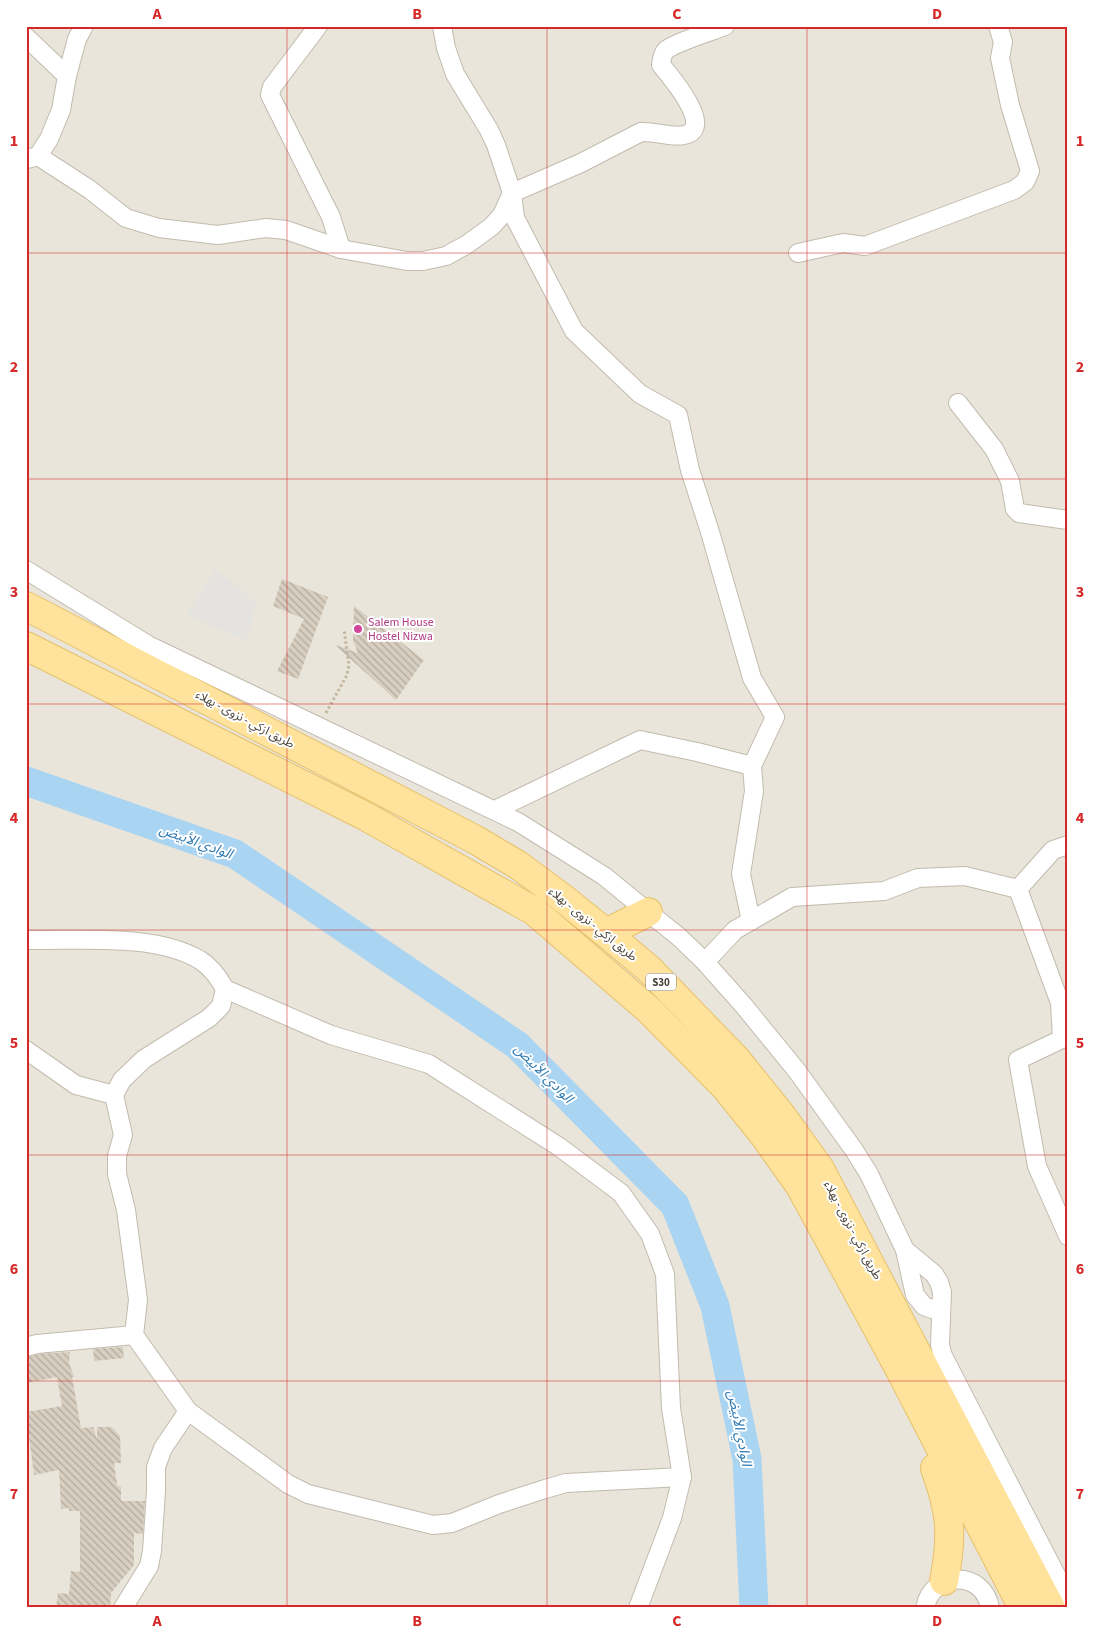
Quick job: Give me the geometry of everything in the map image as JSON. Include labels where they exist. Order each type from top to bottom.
[{"type":"main road","points":[[26,598],[68,626]]},
{"type":"main road","name":"طريق ازكي - نزوى - بهلاء","points":[[26,606],[68,626],[476,840],[518,865],[606,933],[649,970],[737,1060],[782,1116],[820,1168],[1051,1608]]},
{"type":"main road","name":"طريق ازكي - نزوى - بهلاء","points":[[26,646],[365,816],[534,910],[649,1010],[726,1088],[763,1134],[800,1186],[900,1370],[1022,1608]]},
{"type":"main road","points":[[606,933],[648,912]]},
{"type":"main road","points":[[900,1370],[945,1495],[949,1515],[950,1538],[944,1581]]},
{"type":"street","points":[[84,26],[77,39],[67,76],[61,110],[49,139],[32,157],[89,189],[126,218],[159,228],[218,235],[266,228],[286,230],[341,249],[407,261],[424,261],[446,256],[491,227],[502,215],[512,193],[582,162],[642,132],[652,131],[679,136],[693,131],[696,122],[691,108],[686,98],[661,65],[662,56],[666,50],[676,45],[725,26]]},
{"type":"street","points":[[318,26],[272,87],[270,95],[331,217],[341,249]]},
{"type":"street","points":[[442,26],[446,48],[455,74],[489,130],[512,193],[516,218],[574,331],[640,394],[678,414],[690,470],[752,678],[775,717],[752,766],[754,791],[741,874],[751,921]]},
{"type":"street","points":[[798,253],[844,243],[865,246],[1014,190],[1025,182],[1030,171],[1010,105],[1000,58],[1003,42],[998,26]]},
{"type":"street","points":[[26,37],[67,76]]},
{"type":"street","points":[[958,402],[994,449],[1010,481],[1015,509],[1019,513],[1068,520]]},
{"type":"street","points":[[26,570],[148,645],[495,810],[518,822],[604,876],[679,937],[705,962],[797,1071],[869,1174],[905,1250],[914,1295],[924,1306],[932,1309],[941,1305]]},
{"type":"street","points":[[495,810],[640,740],[752,766]]},
{"type":"street","points":[[1018,889],[1053,850],[1068,845]]},
{"type":"street","points":[[705,962],[735,930],[792,897],[884,891],[918,878],[964,876],[1018,889]]},
{"type":"street","points":[[1018,889],[1060,1002],[1062,1039],[1018,1060],[1037,1166],[1068,1236]]},
{"type":"street","points":[[26,940],[128,941],[174,948],[202,960],[216,974],[225,989],[331,1035],[430,1064],[558,1146],[621,1193],[650,1234],[665,1274],[671,1408],[682,1477],[672,1518],[638,1608]]},
{"type":"street","points":[[225,989],[221,1006],[209,1018],[144,1059],[122,1080],[114,1095],[123,1134],[117,1156],[117,1174],[126,1210],[138,1300],[134,1335],[188,1411],[288,1484],[308,1494],[433,1525],[452,1523],[545,1488],[566,1483],[682,1477]]},
{"type":"street","points":[[26,1050],[76,1084],[114,1095]]},
{"type":"street","points":[[905,1250],[934,1274],[940,1282],[942,1292],[940,1345],[946,1363],[1068,1598]]},
{"type":"street","points":[[26,1347],[37,1344],[134,1335]]},
{"type":"street","points":[[123,1608],[148,1566],[152,1551],[156,1467],[163,1448],[188,1411]]},
{"type":"street","points":[[925,1608],[934,1589],[944,1581],[960,1579],[972,1582],[983,1592],[989,1601],[990,1608]]},
{"type":"path","points":[[319,727],[347,675],[349,665],[344,629]]},
{"type":"shaded area","points":[[26,26],[1068,26],[1068,1608],[26,1608]]},
{"type":"shaded area","points":[[216,569],[257,603],[246,641],[186,615]]},
{"type":"building","points":[[282,579],[328,597],[298,679],[277,671],[304,619],[273,606]]},
{"type":"building","points":[[354,606],[424,660],[396,700],[335,645],[358,653],[353,641]]},
{"type":"building","points":[[123,1347],[124,1358],[94,1361],[93,1349]]},
{"type":"building","points":[[70,1352],[69,1363],[74,1377],[72,1377],[81,1428],[93,1427],[97,1439],[97,1427],[112,1427],[120,1436],[121,1463],[114,1463],[117,1485],[121,1487],[121,1501],[145,1501],[143,1534],[134,1533],[134,1565],[111,1593],[110,1608],[56,1608],[58,1593],[69,1594],[71,1571],[80,1572],[80,1511],[69,1511],[69,1508],[61,1509],[59,1470],[34,1475],[29,1435],[26,1436],[26,1412],[62,1406],[57,1377],[26,1383],[26,1357],[39,1354]]},
{"type":"waterway","name":"الوادي الأبيض","points":[[26,781],[235,854],[517,1045],[675,1205],[715,1306],[747,1459],[754,1608]]},
{"type":"place","name":"Salem House Hostel Nizwa","points":[[358,629]]}]
